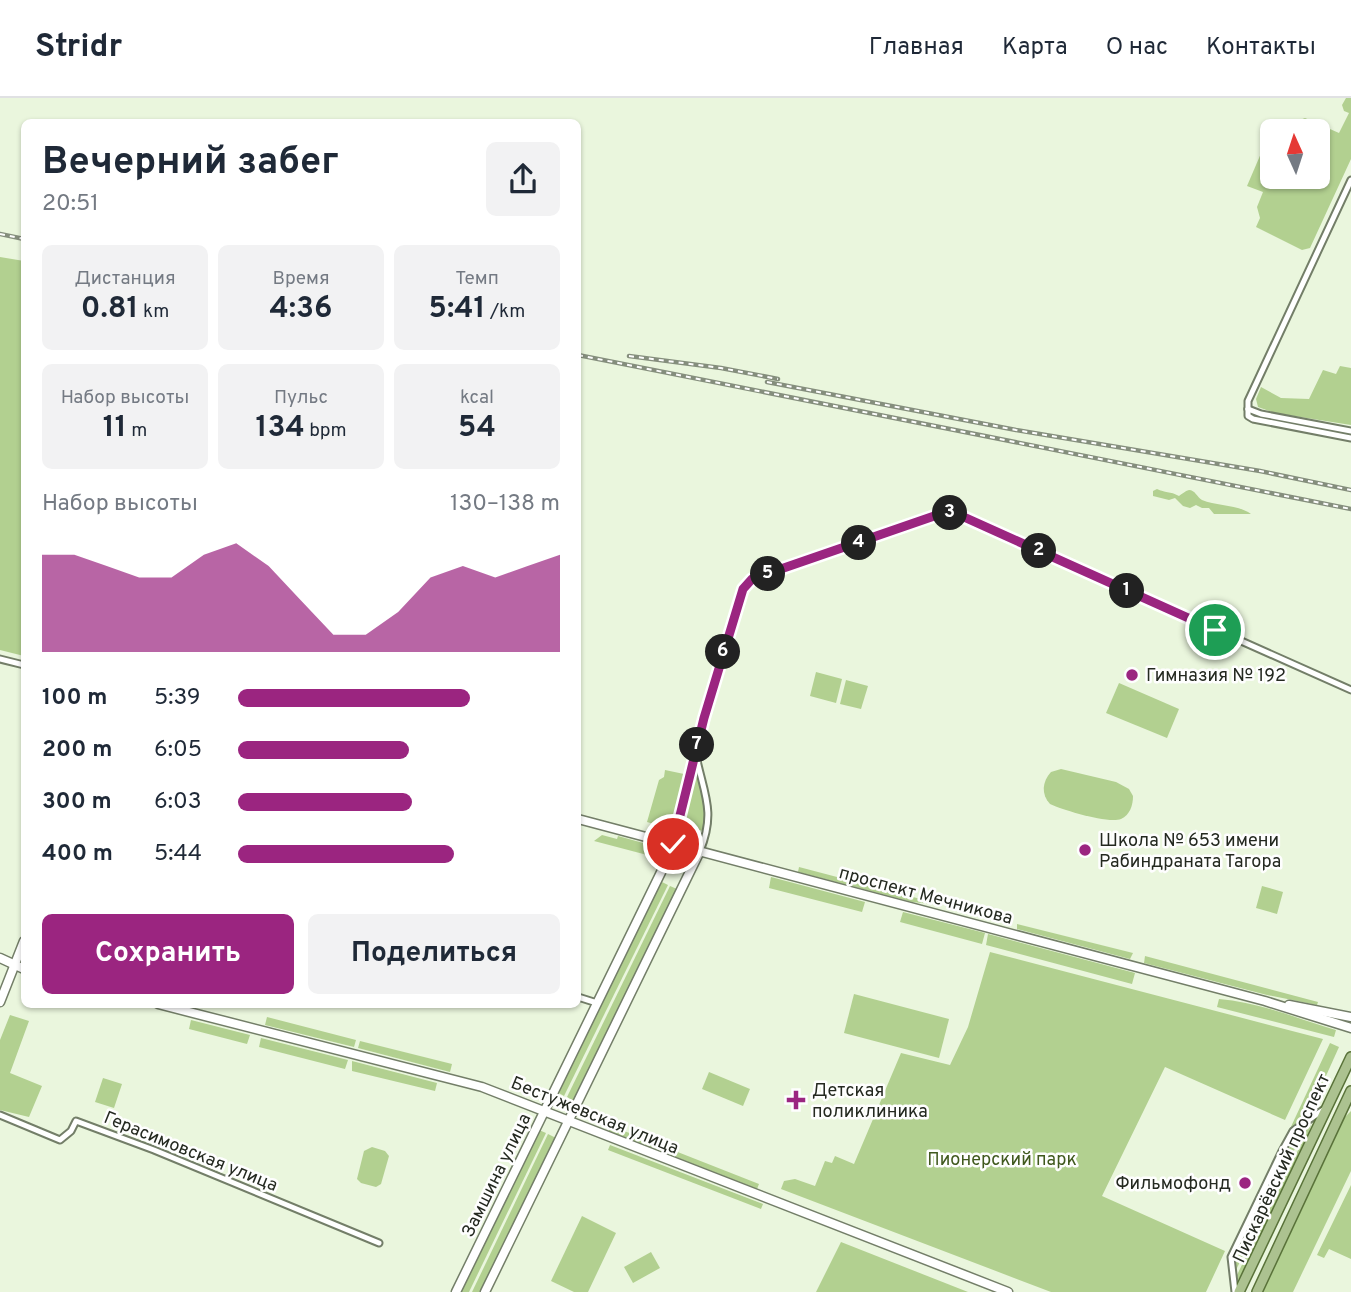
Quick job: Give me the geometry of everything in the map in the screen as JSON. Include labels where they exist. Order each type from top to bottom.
[{"type":"main road","name":"Пискарёвский проспект","points":[[1237,1292],[1351,1056]]},
{"type":"main road","name":"Пискарёвский проспект","points":[[1257,1292],[1351,1091]]},
{"type":"street","points":[[1351,180],[1248,401],[1248,416],[1253,419],[1351,438]]},
{"type":"street","points":[[1248,409],[1261,414],[1351,431]]},
{"type":"street","points":[[673,844],[695,752],[729,631],[747,583],[752,579],[948,513],[971,520],[1351,690]]},
{"type":"street","points":[[0,659],[21,665]]},
{"type":"street","points":[[485,1292],[700,851],[709,810],[695,752]]},
{"type":"street","name":"проспект Мечникова","points":[[581,820],[1265,1001],[1351,1028]]},
{"type":"street","name":"Замшина улица","points":[[456,1292],[673,844]]},
{"type":"street","points":[[0,1002],[21,949]]},
{"type":"street","points":[[0,958],[21,968]]},
{"type":"street","points":[[581,997],[597,1003]]},
{"type":"street","name":"проспект Мечникова","points":[[1265,1001],[1351,1017]]},
{"type":"street","name":"Бестужевская улица","points":[[174,1008],[482,1087],[1008,1292]]},
{"type":"street","points":[[1237,1292],[1231,1257],[1282,1151],[1293,1132],[1328,1105]]},
{"type":"street","name":"Герасимовская улица","points":[[0,1115],[60,1139],[71,1132],[76,1121],[379,1243]]},
{"type":"green space","points":[[1346,98],[1351,98],[1351,159],[1310,248],[1302,250],[1256,227],[1260,218],[1257,207],[1263,192],[1247,186],[1260,156],[1260,189],[1330,189],[1330,129],[1339,133],[1349,113],[1344,111],[1342,105]]},
{"type":"green space","points":[[0,257],[21,260],[21,655],[0,650]]},
{"type":"green space","points":[[1340,366],[1351,368],[1351,425],[1275,413],[1258,407],[1256,399],[1261,387],[1281,398],[1309,399],[1323,370],[1336,374]]},
{"type":"green space","points":[[1157,489],[1179,496],[1191,490],[1202,500],[1251,514],[1214,514],[1209,508],[1196,505],[1190,508],[1183,506],[1175,498],[1169,500],[1153,496],[1153,491]]},
{"type":"green space","points":[[816,672],[842,679],[836,703],[810,696]]},
{"type":"green space","points":[[846,680],[868,686],[861,709],[840,704]]},
{"type":"green space","points":[[1119,683],[1179,709],[1167,738],[1106,713]]},
{"type":"green space","points":[[1061,769],[1116,782],[1129,789],[1133,796],[1129,812],[1121,819],[1106,820],[1050,804],[1045,796],[1044,784],[1051,772]]},
{"type":"green space","points":[[665,770],[684,774],[672,822],[661,826],[647,822],[659,780],[664,777]]},
{"type":"green space","points":[[692,777],[698,777],[706,806],[703,831],[681,825]]},
{"type":"green space","points":[[602,835],[617,839],[618,836],[654,846],[651,856],[594,841]]},
{"type":"green space","points":[[799,867],[932,904],[912,902],[798,872]]},
{"type":"green space","points":[[771,877],[865,902],[862,912],[769,888]]},
{"type":"green space","points":[[660,881],[668,885],[564,1096],[557,1092]]},
{"type":"green space","points":[[670,886],[677,889],[574,1101],[567,1097]]},
{"type":"green space","points":[[1262,886],[1283,892],[1277,914],[1256,908]]},
{"type":"green space","points":[[903,912],[985,933],[982,944],[900,922]]},
{"type":"green space","points":[[1017,924],[1133,953],[1130,959],[1017,929]]},
{"type":"green space","points":[[988,934],[1135,973],[1132,984],[986,945]]},
{"type":"green space","name":"Пионерский парк","points":[[990,952],[1323,1039],[1285,1120],[1165,1067],[1102,1196],[1225,1251],[1206,1292],[1051,1292],[781,1189],[784,1181],[795,1179],[815,1186],[825,1161],[832,1163],[835,1156],[854,1164],[901,1053],[950,1065],[968,1027]]},
{"type":"green space","points":[[1145,956],[1318,1002],[1317,1005],[1267,995],[1144,963]]},
{"type":"green space","points":[[854,994],[949,1019],[939,1058],[844,1033]]},
{"type":"green space","points":[[1219,999],[1264,1007],[1336,1030],[1334,1037],[1217,1007]]},
{"type":"green space","points":[[10,1015],[29,1021],[10,1073],[42,1086],[29,1117],[0,1110],[0,1040]]},
{"type":"green space","points":[[267,1017],[356,1040],[354,1047],[265,1025]]},
{"type":"green space","points":[[191,1020],[250,1035],[247,1044],[189,1029]]},
{"type":"green space","points":[[261,1038],[348,1060],[345,1069],[259,1047]]},
{"type":"green space","points":[[360,1041],[452,1064],[450,1072],[358,1048]]},
{"type":"green space","points":[[1330,1043],[1339,1047],[1307,1118],[1289,1131]]},
{"type":"green space","points":[[352,1061],[437,1083],[435,1091],[352,1071]]},
{"type":"green space","points":[[709,1072],[750,1089],[743,1106],[702,1089]]},
{"type":"green space","points":[[103,1078],[122,1084],[114,1108],[95,1102]]},
{"type":"green space","points":[[1351,1111],[1351,1171],[1293,1292],[1263,1292],[1345,1117]]},
{"type":"green space","points":[[609,1125],[759,1184],[757,1189],[609,1131]]},
{"type":"green space","points":[[1311,1125],[1307,1141],[1238,1280],[1237,1275],[1307,1127]]},
{"type":"green space","points":[[1303,1129],[1236,1270],[1234,1257],[1296,1134]]},
{"type":"green space","points":[[539,1130],[546,1133],[469,1292],[460,1292]]},
{"type":"green space","points":[[548,1134],[556,1138],[481,1292],[472,1292]]},
{"type":"green space","points":[[610,1145],[763,1204],[761,1209],[608,1150]]},
{"type":"green space","points":[[372,1147],[385,1151],[389,1156],[381,1184],[376,1187],[361,1183],[357,1179],[364,1151]]},
{"type":"green space","points":[[1351,1185],[1351,1259],[1329,1249],[1324,1258],[1317,1255]]},
{"type":"green space","points":[[582,1216],[616,1233],[588,1292],[574,1292],[551,1281]]},
{"type":"green space","points":[[841,1242],[968,1292],[816,1292]]},
{"type":"green space","points":[[651,1252],[660,1268],[633,1283],[624,1267]]},
{"type":"railway","points":[[0,234],[21,238]]},
{"type":"railway","points":[[581,356],[1351,509]]},
{"type":"railway","points":[[629,356],[721,368],[778,379]]},
{"type":"railway","points":[[767,382],[1016,430],[1260,471],[1351,490]]},
{"type":"place","name":"Гимназия № 192","points":[[1132,675]]},
{"type":"place","name":"Школа № 653 имени Рабиндраната Тагора","points":[[1085,850]]},
{"type":"place","name":"Детская поликлиника","points":[[796,1100]]},
{"type":"place","name":"Фильмофонд","points":[[1245,1183]]},
{"type":"route","points":[[673,844],[715,679],[743,589],[752,579],[940,514],[955,513],[1215,630]]}]
